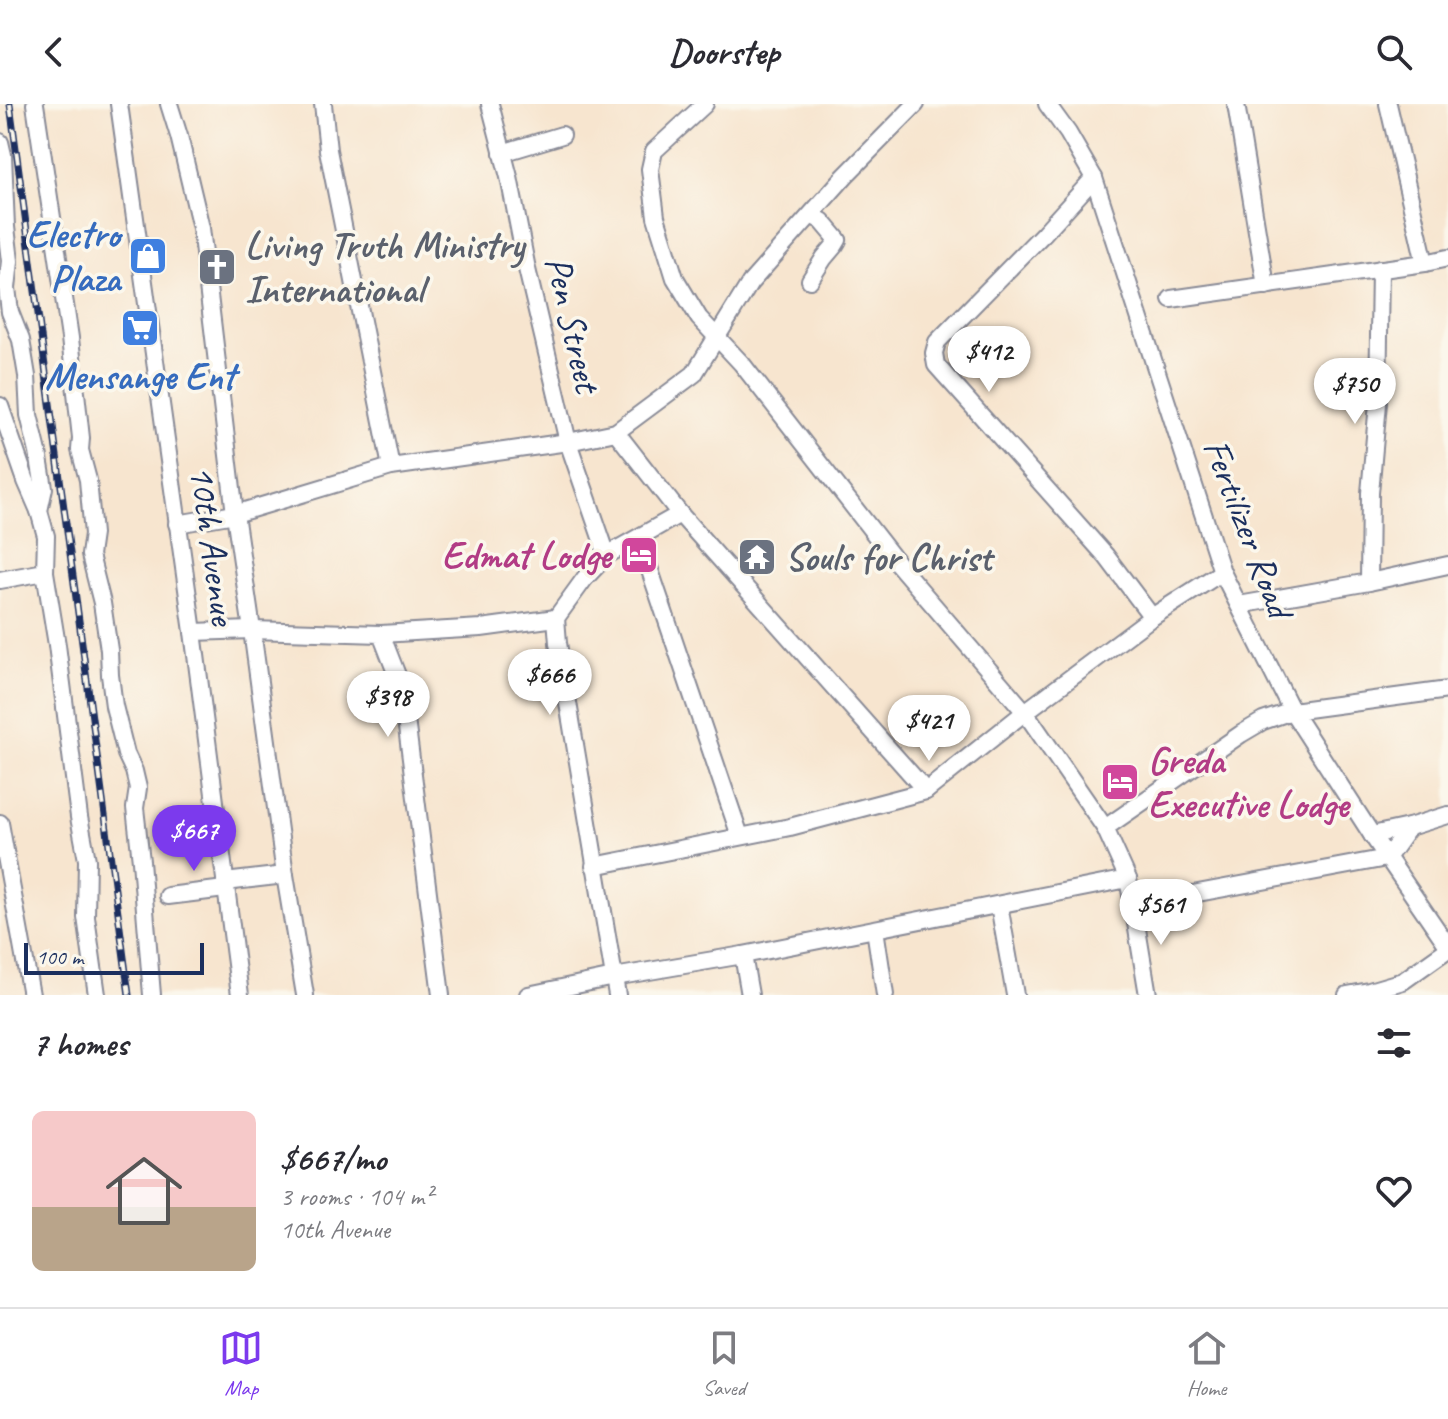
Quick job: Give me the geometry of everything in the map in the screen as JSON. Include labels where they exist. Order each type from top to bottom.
[{"type":"street","points":[[35,104],[70,338],[80,450],[88,480],[93,534],[90,555],[102,603],[114,706],[138,788],[135,808],[152,995]]},
{"type":"street","name":"10th Avenue","points":[[119,104],[240,995]]},
{"type":"street","points":[[169,104],[201,228],[235,514],[285,875],[305,995]]},
{"type":"street","points":[[323,104],[328,150],[391,467]]},
{"type":"street","name":"Pen Street","points":[[490,104],[568,442],[607,555]]},
{"type":"street","points":[[705,104],[654,151],[650,169],[656,217],[675,278],[699,318],[751,375],[898,564],[1025,712],[1105,828],[1128,879],[1148,995]]},
{"type":"street","points":[[177,524],[235,514],[391,467],[568,442],[616,432],[694,374],[750,283],[845,176],[916,104]]},
{"type":"street","name":"Fertilizer Road","points":[[1047,104],[1094,178],[1222,572],[1292,711],[1448,948]]},
{"type":"street","points":[[1236,104],[1266,286]]},
{"type":"street","points":[[1388,104],[1425,263]]},
{"type":"street","points":[[502,153],[562,135]]},
{"type":"street","points":[[0,142],[10,261],[7,288],[10,312],[21,340],[29,415],[44,488],[39,511]]},
{"type":"street","points":[[1094,178],[937,342],[934,353],[936,365],[1106,556],[1152,617]]},
{"type":"street","points":[[810,280],[838,240],[822,221],[811,215]]},
{"type":"street","points":[[1171,299],[1448,258]]},
{"type":"street","points":[[1369,582],[1370,493],[1378,403],[1380,269]]},
{"type":"street","points":[[0,406],[46,536],[45,572],[87,860],[86,917],[97,995]]},
{"type":"street","points":[[616,432],[680,514],[926,791]]},
{"type":"street","points":[[617,995],[556,618],[585,578],[607,555],[680,514]]},
{"type":"street","points":[[639,538],[740,836]]},
{"type":"street","points":[[1239,605],[1448,565]]},
{"type":"street","points":[[0,580],[45,572]]},
{"type":"street","points":[[594,866],[803,824],[926,791],[1152,617],[1222,572]]},
{"type":"street","points":[[193,632],[252,630],[381,634],[481,628],[556,618]]},
{"type":"street","points":[[381,634],[402,688],[441,995]]},
{"type":"street","points":[[1105,828],[1263,721],[1292,711],[1448,690]]},
{"type":"street","points":[[1372,835],[1448,815]]},
{"type":"street","points":[[0,823],[31,995]]},
{"type":"street","points":[[1133,905],[1387,858],[1409,827]]},
{"type":"street","points":[[168,896],[285,875]]},
{"type":"street","points":[[528,995],[1128,879]]},
{"type":"street","points":[[999,905],[1015,995]]},
{"type":"street","points":[[875,929],[885,995]]},
{"type":"street","points":[[1347,995],[1403,981],[1448,948]]},
{"type":"street","points":[[743,955],[750,995]]},
{"type":"railway","points":[[10,104],[129,995]]},
{"type":"place","name":"Electro Plaza","points":[[148,256]]},
{"type":"place","name":"Living Truth Ministry International","points":[[217,267]]},
{"type":"place","name":"Mensange Ent","points":[[140,328]]},
{"type":"place","name":"Edmat Lodge","points":[[639,555]]},
{"type":"place","name":"Souls for Christ","points":[[757,557]]},
{"type":"place","name":"Greda Executive Lodge","points":[[1120,782]]}]
